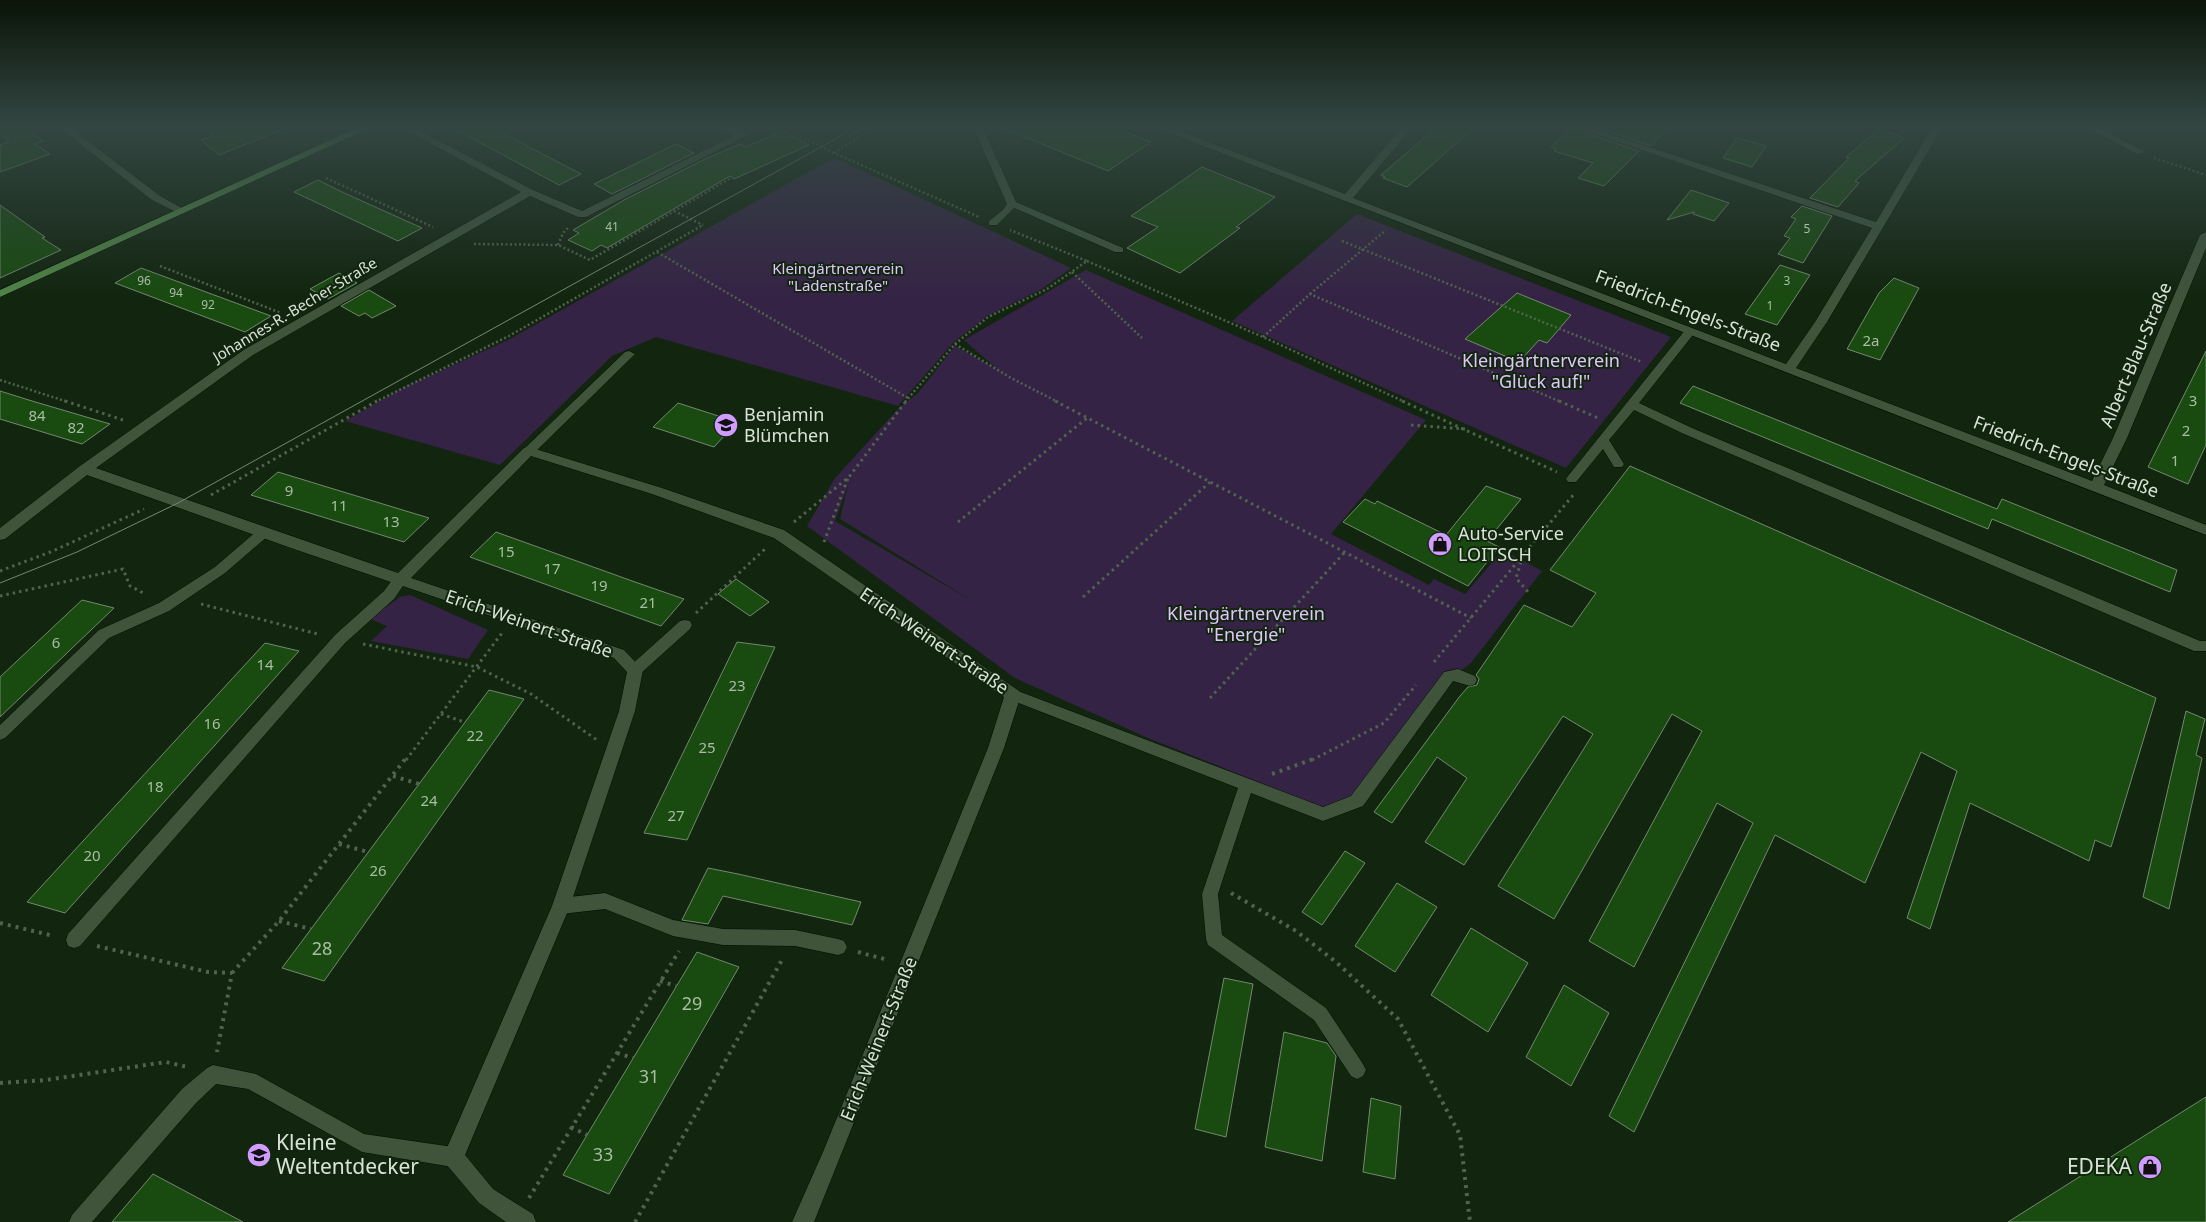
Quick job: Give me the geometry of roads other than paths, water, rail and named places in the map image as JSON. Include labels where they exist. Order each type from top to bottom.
[{"type":"main road","points":[[0,294],[244,183]]},
{"type":"main road","points":[[0,298],[35,278]]},
{"type":"street","points":[[136,183],[156,198],[182,211]]},
{"type":"street","points":[[512,183],[582,215],[646,183]]},
{"type":"street","name":"Friedrich-Engels-Straße","points":[[1305,183],[2206,530]]},
{"type":"street","points":[[1346,199],[1362,183]]},
{"type":"street","points":[[1748,183],[1878,226]]},
{"type":"street","points":[[1789,369],[1821,322],[1904,183]]},
{"type":"street","name":"Johannes-R.-Becher-Straße","points":[[86,469],[249,352],[529,192]]},
{"type":"street","name":"Albert-Blau-Straße","points":[[2096,487],[2120,438],[2206,235]]},
{"type":"street","points":[[400,580],[529,451]]},
{"type":"street","name":"Erich-Weinert-Straße","points":[[529,451],[657,491],[779,534],[1013,695],[996,748],[831,1158],[803,1222]]},
{"type":"street","points":[[0,535],[86,469]]},
{"type":"street","name":"Erich-Weinert-Straße","points":[[86,469],[263,533],[619,654],[635,670]]},
{"type":"street","points":[[521,1220],[486,1196],[453,1157],[561,906],[627,711],[635,670]]},
{"type":"lane","points":[[1003,183],[1012,204],[1120,250]]},
{"type":"lane","points":[[993,223],[1007,212],[1012,204]]},
{"type":"lane","points":[[1572,479],[1690,331]]},
{"type":"lane","points":[[529,451],[629,354]]},
{"type":"lane","points":[[1632,404],[1688,432],[2180,640],[2199,647],[2206,646]]},
{"type":"lane","points":[[1603,440],[1618,464]]},
{"type":"lane","points":[[0,734],[104,634],[164,607],[220,570],[263,533]]},
{"type":"lane","points":[[74,940],[340,639],[390,595],[400,580]]},
{"type":"lane","points":[[635,670],[685,625]]},
{"type":"lane","points":[[1013,695],[1323,814],[1357,801],[1449,676],[1458,675],[1470,680]]},
{"type":"lane","points":[[1246,786],[1210,894],[1214,939],[1320,1014],[1357,1070]]},
{"type":"lane","points":[[561,906],[605,902],[673,928],[691,932],[723,937],[795,938],[838,947]]},
{"type":"lane","points":[[78,1222],[189,1096],[213,1074],[250,1080],[362,1143],[453,1157]]},
{"type":"tram line","points":[[0,583],[77,552],[178,503],[756,183]]},
{"type":"place","name":"Benjamin Blümchen","points":[[726,425]]},
{"type":"place","name":"Auto-Service LOITSCH","points":[[1440,544]]},
{"type":"place","name":"Kleine Weltentdecker","points":[[259,1155]]},
{"type":"place","name":"EDEKA","points":[[2150,1167]]},
{"type":"park label","name":"Kleingärtnerverein \"Ladenstraße\"","points":[[838,278]]},
{"type":"park label","name":"Kleingärtnerverein \"Glück auf!\"","points":[[1541,371]]},
{"type":"park label","name":"Kleingärtnerverein \"Energie\"","points":[[1246,624]]}]
